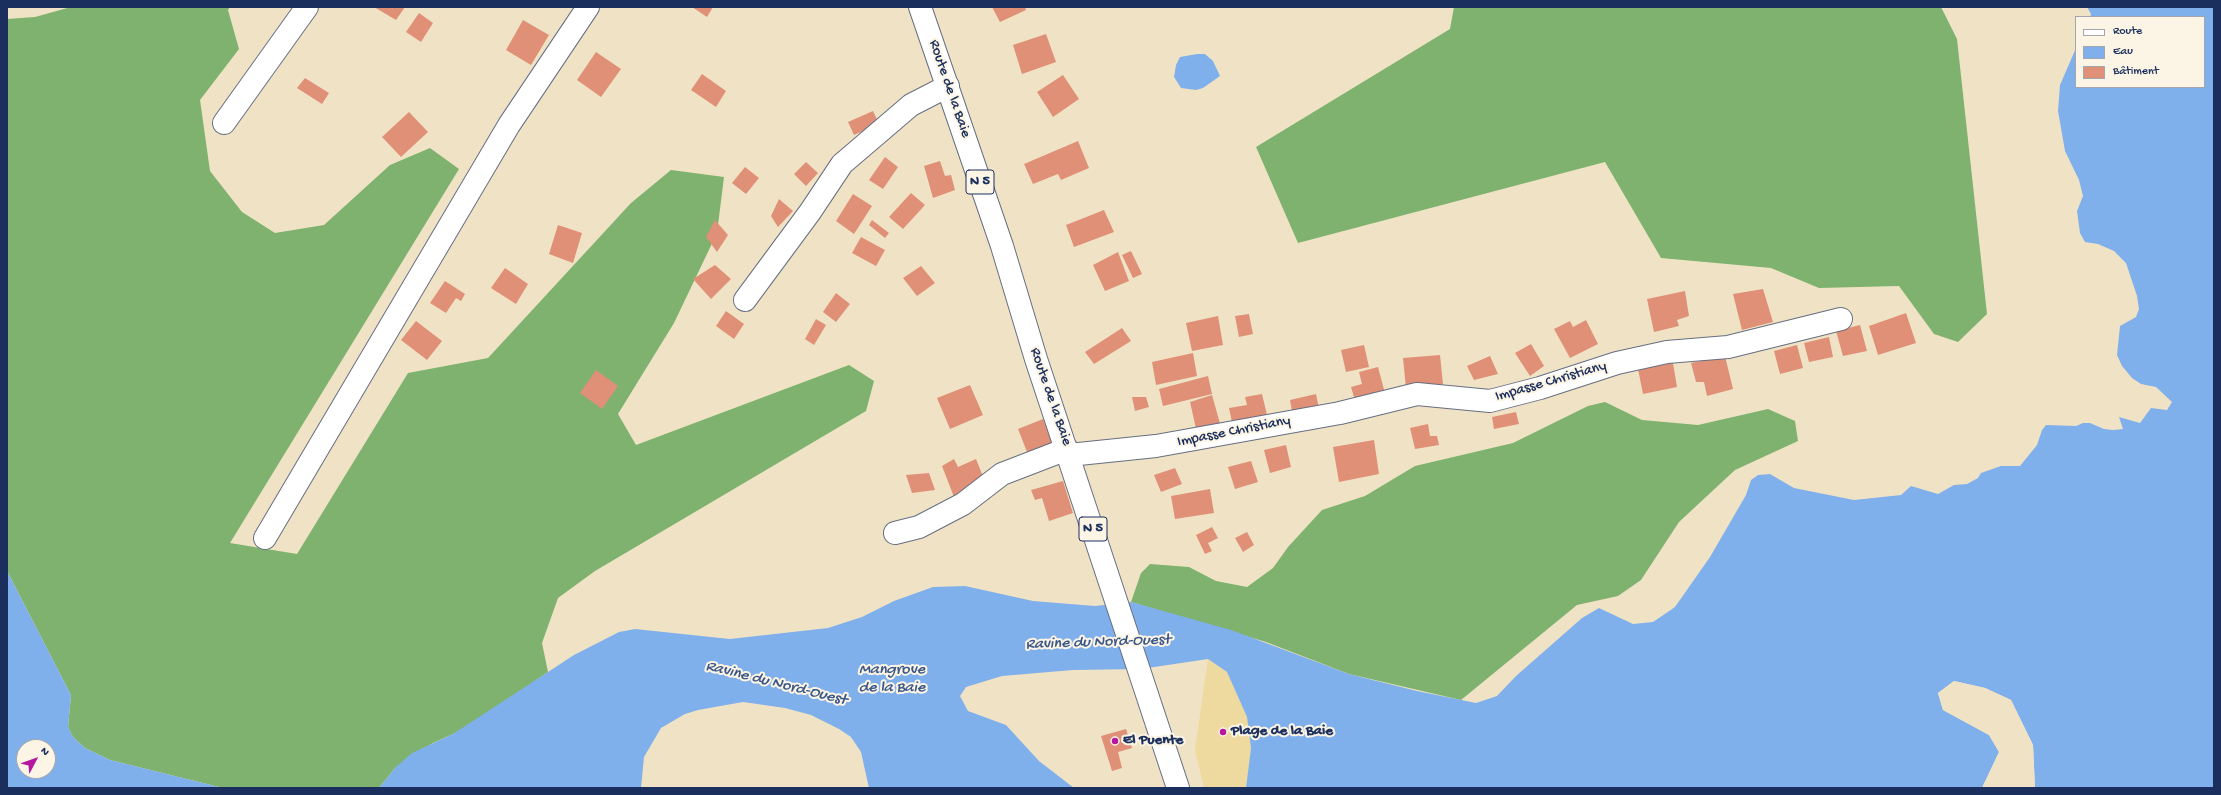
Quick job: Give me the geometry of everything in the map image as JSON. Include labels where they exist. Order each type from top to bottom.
[{"type":"street","points":[[224,123],[307,7]]},
{"type":"street","points":[[265,538],[509,125],[588,7]]},
{"type":"street","name":"Route de la Baie","points":[[920,7],[948,86],[1178,788]]},
{"type":"street","points":[[745,300],[810,212],[842,164],[911,105],[948,86]]},
{"type":"street","name":"Impasse Christiany","points":[[895,533],[919,527],[963,504],[1002,474],[1068,452],[1156,446],[1340,413],[1417,394],[1490,400],[1540,388],[1617,363],[1667,352],[1728,347],[1841,319]]},
{"type":"green space","points":[[71,7],[230,7],[228,10],[239,49],[200,100],[210,171],[242,212],[275,233],[324,225],[390,165],[430,148],[459,169],[230,543],[297,554],[408,373],[488,358],[631,203],[671,170],[724,177],[717,233],[674,323],[618,414],[636,445],[849,365],[874,381],[866,411],[595,571],[558,598],[542,643],[548,672],[483,717],[453,734],[433,743],[395,768],[379,788],[223,788],[110,760],[85,748],[73,737],[68,727],[71,695],[7,571],[7,19],[35,17]]},
{"type":"green space","points":[[1454,7],[1941,7],[1957,39],[1987,314],[1958,342],[1934,334],[1899,286],[1819,288],[1771,268],[1661,258],[1605,162],[1298,243],[1256,147],[1450,29]]},
{"type":"green space","points":[[1605,402],[1642,420],[1698,425],[1768,409],[1795,421],[1798,441],[1735,470],[1679,522],[1641,580],[1618,596],[1577,605],[1461,700],[1349,674],[1266,642],[1131,602],[1141,573],[1150,564],[1189,567],[1216,581],[1247,587],[1273,568],[1288,547],[1322,510],[1365,496],[1415,466],[1513,443],[1588,406]]},
{"type":"sand","name":"Plage de la Baie","points":[[1208,659],[1227,672],[1247,717],[1251,748],[1246,788],[1204,788],[1195,750]]},
{"type":"water","points":[[2087,7],[2214,7],[2214,788],[2035,788],[2033,745],[2011,700],[1985,688],[1954,681],[1938,693],[1943,710],[1989,735],[1999,752],[1982,788],[1246,788],[1251,748],[1247,717],[1227,672],[1208,659],[1141,669],[1073,670],[1002,676],[966,687],[960,696],[968,711],[1006,725],[1039,761],[1074,788],[869,788],[861,752],[851,737],[839,729],[811,715],[785,708],[743,702],[698,710],[685,714],[661,728],[644,757],[641,788],[379,788],[395,768],[412,753],[453,734],[574,655],[619,632],[635,629],[730,639],[828,628],[862,617],[894,601],[933,587],[965,586],[1033,601],[1095,606],[1131,602],[1231,630],[1349,674],[1417,691],[1476,703],[1497,696],[1516,676],[1582,618],[1599,608],[1633,624],[1653,622],[1675,607],[1710,557],[1746,495],[1751,480],[1758,475],[1770,474],[1794,488],[1854,500],[1901,495],[1911,486],[1938,494],[1954,485],[1967,484],[1978,478],[1981,473],[2001,466],[2020,466],[2037,445],[2042,430],[2046,425],[2076,426],[2083,423],[2090,423],[2104,429],[2123,429],[2119,417],[2140,423],[2151,408],[2167,410],[2172,402],[2156,387],[2141,384],[2132,378],[2122,366],[2117,355],[2120,326],[2136,317],[2139,309],[2137,296],[2126,263],[2114,251],[2098,244],[2085,242],[2080,233],[2077,211],[2083,196],[2079,180],[2065,151],[2058,111],[2060,85],[2075,50],[2075,88],[2205,88],[2205,16],[2090,16],[2091,14]]},
{"type":"water","points":[[1205,54],[1213,61],[1220,76],[1203,88],[1196,90],[1181,88],[1174,77],[1176,65],[1180,57]]},
{"type":"water","points":[[7,571],[71,695],[68,727],[73,737],[85,748],[110,760],[223,788],[7,788]]},
{"type":"pier","points":[[1954,681],[1985,688],[2011,700],[2033,745],[2035,788],[2033,788],[2031,746],[2009,702],[1984,690],[1955,683],[1940,694],[1944,709],[1990,734],[2001,752],[1984,788],[1982,788],[1999,752],[1989,735],[1943,710],[1938,693]]},
{"type":"building","points":[[374,7],[405,7],[396,20]]},
{"type":"building","points":[[692,7],[713,7],[707,17]]},
{"type":"building","points":[[992,7],[1025,7],[1026,10],[1000,22]]},
{"type":"building","points":[[419,13],[433,23],[421,42],[406,32]]},
{"type":"building","points":[[523,20],[549,35],[531,65],[506,50]]},
{"type":"building","points":[[1046,34],[1056,62],[1022,74],[1013,45]]},
{"type":"building","points":[[596,52],[621,69],[601,97],[577,80]]},
{"type":"building","points":[[702,74],[726,91],[716,107],[691,90]]},
{"type":"building","points":[[1063,75],[1079,99],[1053,117],[1037,92]]},
{"type":"building","points":[[305,78],[329,93],[322,104],[297,88]]},
{"type":"building","points":[[873,111],[879,124],[854,135],[848,122]]},
{"type":"building","points":[[409,112],[428,132],[401,157],[382,137]]},
{"type":"building","points":[[1078,141],[1089,168],[1061,180],[1058,174],[1033,184],[1024,164]]},
{"type":"building","points":[[885,157],[898,167],[883,189],[869,180]]},
{"type":"building","points":[[940,161],[945,176],[951,175],[955,190],[933,198],[924,166]]},
{"type":"building","points":[[806,162],[818,173],[806,186],[794,174]]},
{"type":"building","points":[[745,167],[759,178],[746,194],[732,183]]},
{"type":"building","points":[[911,193],[925,205],[903,229],[889,217]]},
{"type":"building","points":[[853,194],[872,206],[854,234],[836,221]]},
{"type":"building","points":[[779,199],[793,211],[778,227],[771,216]]},
{"type":"building","points":[[1104,210],[1114,232],[1074,247],[1066,225]]},
{"type":"building","points":[[715,220],[728,235],[717,252],[706,237]]},
{"type":"building","points":[[872,220],[889,233],[885,238],[869,225]]},
{"type":"building","points":[[558,225],[582,233],[573,263],[549,254]]},
{"type":"building","points":[[861,237],[885,250],[876,266],[852,253]]},
{"type":"building","points":[[1131,251],[1142,274],[1133,278],[1122,255]]},
{"type":"building","points":[[1118,252],[1129,281],[1105,291],[1093,265]]},
{"type":"building","points":[[715,265],[731,279],[711,299],[693,279]]},
{"type":"building","points":[[921,266],[935,283],[917,296],[903,278]]},
{"type":"building","points":[[505,268],[528,284],[516,304],[491,288]]},
{"type":"building","points":[[445,281],[465,294],[461,301],[456,298],[446,313],[430,303]]},
{"type":"building","points":[[1763,289],[1773,322],[1742,330],[1733,294]]},
{"type":"building","points":[[1685,291],[1689,316],[1677,320],[1679,326],[1654,332],[1647,299]]},
{"type":"building","points":[[836,293],[850,304],[836,322],[823,312]]},
{"type":"building","points":[[726,311],[744,324],[734,339],[716,326]]},
{"type":"building","points":[[1906,313],[1916,343],[1878,355],[1869,326]]},
{"type":"building","points":[[1249,314],[1253,334],[1239,337],[1235,316]]},
{"type":"building","points":[[1218,316],[1223,345],[1192,351],[1186,323]]},
{"type":"building","points":[[816,319],[826,325],[814,345],[805,339]]},
{"type":"building","points":[[1586,320],[1598,344],[1570,358],[1554,329],[1570,321],[1573,327]]},
{"type":"building","points":[[416,321],[442,341],[427,360],[401,340]]},
{"type":"building","points":[[1860,325],[1867,351],[1843,356],[1836,331]]},
{"type":"building","points":[[1122,328],[1131,341],[1094,364],[1085,352]]},
{"type":"building","points":[[1829,337],[1833,357],[1809,362],[1804,343]]},
{"type":"building","points":[[1531,344],[1544,366],[1530,376],[1515,353]]},
{"type":"building","points":[[1364,345],[1369,367],[1346,372],[1341,350]]},
{"type":"building","points":[[1797,345],[1803,368],[1780,374],[1774,351]]},
{"type":"building","points":[[1193,353],[1197,376],[1156,385],[1152,362]]},
{"type":"building","points":[[1440,355],[1443,384],[1406,388],[1403,358]]},
{"type":"building","points":[[1490,356],[1498,374],[1474,380],[1467,366]]},
{"type":"building","points":[[1725,356],[1733,389],[1707,396],[1704,382],[1696,382],[1691,363]]},
{"type":"building","points":[[1673,363],[1677,387],[1643,394],[1638,369]]},
{"type":"building","points":[[1378,367],[1387,401],[1357,407],[1351,387],[1362,384],[1359,372]]},
{"type":"building","points":[[596,370],[618,386],[602,409],[580,393]]},
{"type":"building","points":[[1208,376],[1212,394],[1163,406],[1159,389]]},
{"type":"building","points":[[970,385],[983,415],[950,429],[937,398]]},
{"type":"building","points":[[1262,394],[1268,419],[1233,427],[1229,408],[1247,405],[1245,397]]},
{"type":"building","points":[[1316,394],[1320,413],[1293,417],[1290,400]]},
{"type":"building","points":[[1212,395],[1221,427],[1197,433],[1190,402]]},
{"type":"building","points":[[1132,397],[1146,397],[1149,407],[1135,411]]},
{"type":"building","points":[[1516,412],[1519,424],[1494,429],[1492,417]]},
{"type":"building","points":[[1043,419],[1054,447],[1029,457],[1018,429]]},
{"type":"building","points":[[1428,424],[1430,436],[1437,436],[1439,445],[1415,449],[1410,428]]},
{"type":"building","points":[[1374,440],[1379,474],[1339,482],[1333,447]]},
{"type":"building","points":[[1286,445],[1291,467],[1270,473],[1264,450]]},
{"type":"building","points":[[954,459],[958,467],[976,459],[986,484],[954,497],[942,466]]},
{"type":"building","points":[[1251,461],[1258,482],[1235,489],[1228,467]]},
{"type":"building","points":[[1175,468],[1182,484],[1161,492],[1154,475]]},
{"type":"building","points":[[929,473],[935,490],[912,493],[906,475]]},
{"type":"building","points":[[1063,481],[1073,513],[1049,521],[1042,498],[1035,500],[1031,490]]},
{"type":"building","points":[[1210,489],[1214,513],[1175,519],[1171,496]]},
{"type":"building","points":[[1212,527],[1218,538],[1208,543],[1212,551],[1205,554],[1196,535]]},
{"type":"building","points":[[1247,532],[1254,545],[1243,552],[1235,538]]},
{"type":"building","points":[[1126,729],[1132,748],[1118,752],[1122,768],[1112,771],[1101,736]]},
{"type":"place","name":"Plage de la Baie","points":[[1223,732]]},
{"type":"place","name":"El Puente","points":[[1115,741]]},
{"type":"water label","name":"Ravine du Nord-Ouest","points":[[1098,643]]},
{"type":"water label","name":"Mangrove de la Baie","points":[[892,680]]},
{"type":"water label","name":"Ravine du Nord-Ouest","points":[[776,684]]}]
